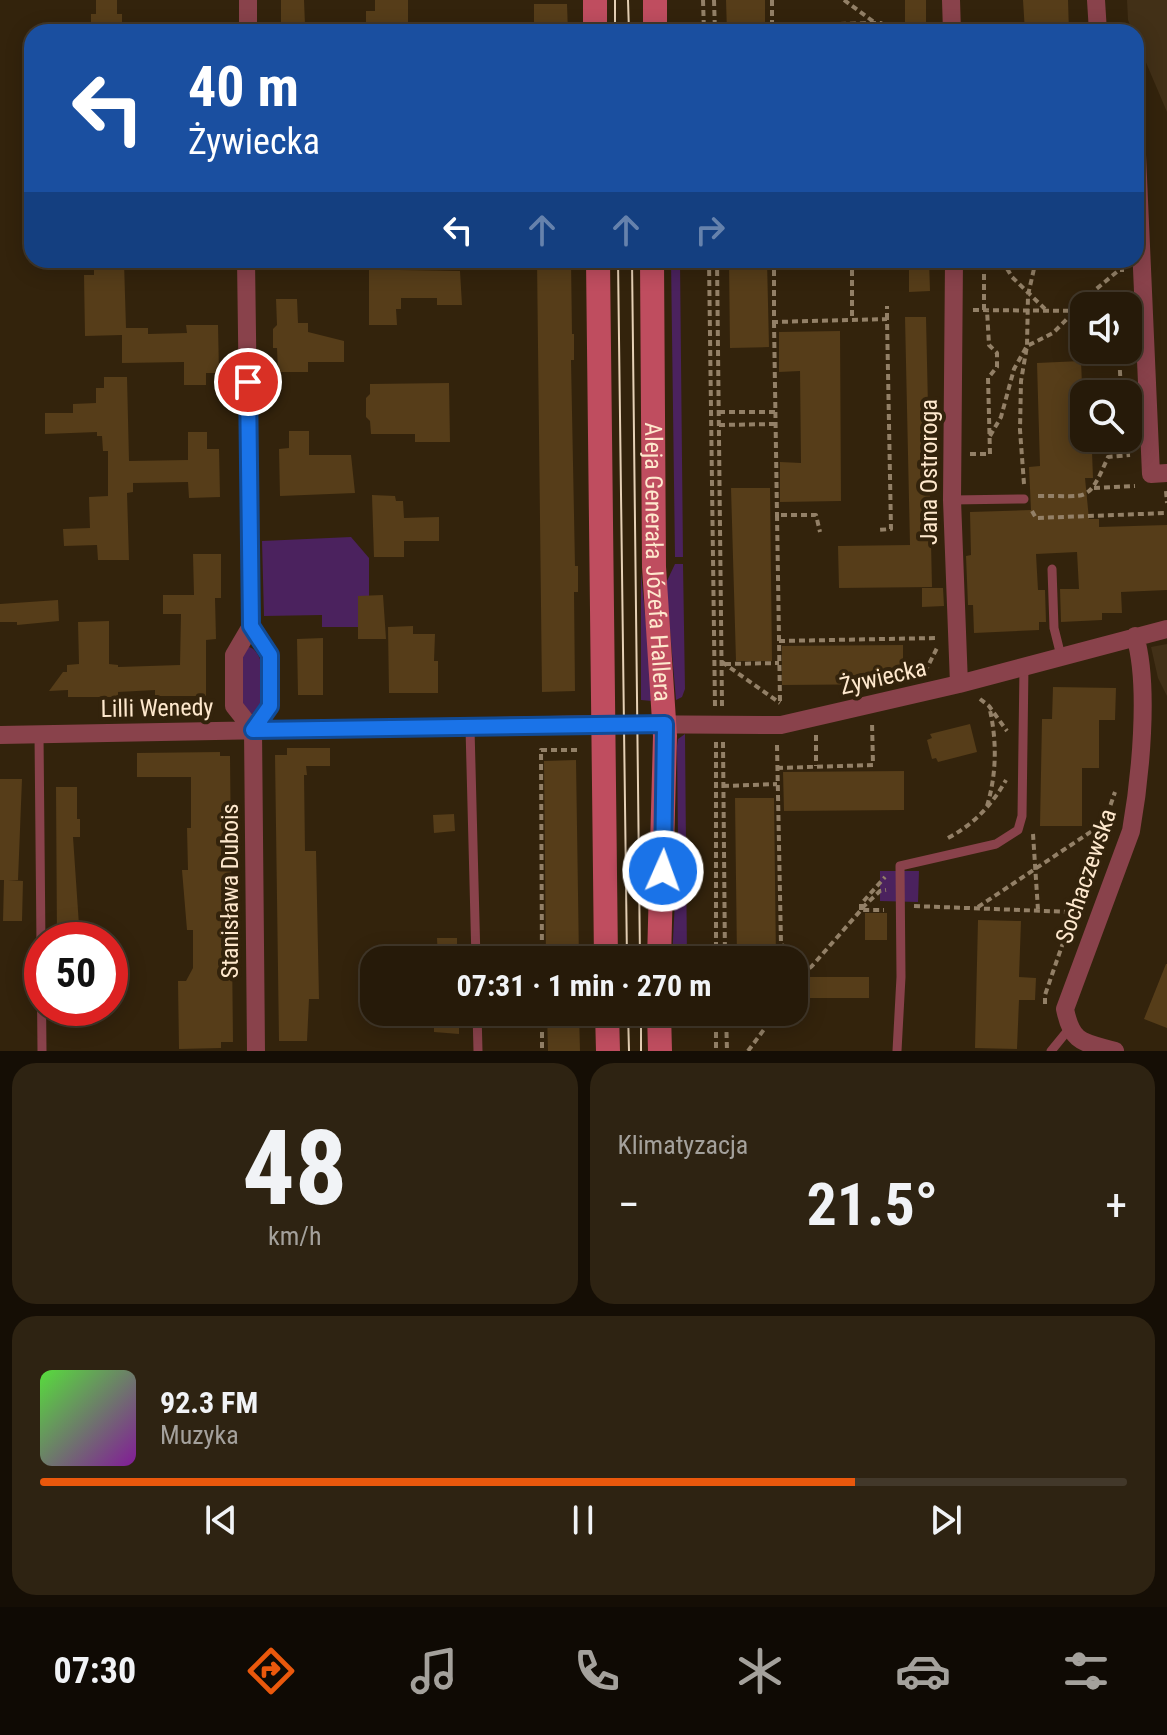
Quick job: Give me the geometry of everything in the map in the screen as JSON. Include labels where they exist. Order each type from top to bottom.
[{"type":"main road","points":[[595,0],[595,24]]},
{"type":"main road","points":[[655,0],[655,24]]},
{"type":"main road","points":[[598,268],[606,946]]},
{"type":"main road","name":"Aleja Generała Józefa Hallera","points":[[652,268],[654,567],[665,724],[660,946]]},
{"type":"main road","points":[[607,1026],[608,1051]]},
{"type":"main road","points":[[659,1026],[660,1051]]},
{"type":"street","points":[[248,0],[248,24]]},
{"type":"street","points":[[951,0],[952,24]]},
{"type":"street","points":[[1096,0],[1098,24]]},
{"type":"street","name":"Stanisława Dubois","points":[[246,268],[251,626],[234,655],[234,706],[253,730]]},
{"type":"street","name":"Jana Ostroroga","points":[[954,268],[948,638],[967,686]]},
{"type":"street","points":[[1142,268],[1151,474],[1167,473]]},
{"type":"street","name":"Stanisława Dubois","points":[[251,626],[270,655],[270,706],[253,730],[256,1051]]},
{"type":"street","name":"Żywiecka","points":[[603,724],[719,724],[779,731],[909,695],[967,686],[1024,666],[1167,629]]},
{"type":"street","name":"Sochaczewska","points":[[1065,1009],[1131,831],[1136,803],[1143,690],[1135,636]]},
{"type":"street","name":"Lilli Wenedy","points":[[0,735],[603,724]]},
{"type":"street","points":[[1065,1009],[1069,1029],[1083,1042],[1115,1051]]},
{"type":"lane","points":[[952,500],[1024,499]]},
{"type":"lane","points":[[1052,569],[1054,628],[1061,656]]},
{"type":"lane","points":[[897,1051],[901,977],[900,866],[996,844],[1018,830],[1022,816],[1024,666]]},
{"type":"lane","points":[[470,728],[476,946]]},
{"type":"lane","points":[[39,734],[42,1051]]},
{"type":"lane","points":[[477,1026],[478,1051]]},
{"type":"lane","points":[[1051,1051],[1069,1029]]},
{"type":"path","points":[[703,0],[704,24]]},
{"type":"path","points":[[714,0],[715,24]]},
{"type":"path","points":[[772,0],[772,24]]},
{"type":"path","points":[[844,0],[876,23]]},
{"type":"path","points":[[836,24],[881,24]]},
{"type":"path","points":[[709,268],[719,724],[716,946]]},
{"type":"path","points":[[717,268],[723,663],[719,724],[725,946]]},
{"type":"path","points":[[774,268],[781,595],[777,768],[783,946]]},
{"type":"path","points":[[852,268],[852,319]]},
{"type":"path","points":[[952,455],[990,454],[988,378],[997,367],[997,353],[989,345],[984,268]]},
{"type":"path","points":[[1007,268],[1028,295],[1047,310]]},
{"type":"path","points":[[1034,268],[1028,295],[1027,346],[1020,397],[1024,499],[1036,518],[1167,513]]},
{"type":"path","points":[[1094,292],[1119,270]]},
{"type":"path","points":[[878,530],[891,529],[887,306]]},
{"type":"path","points":[[955,311],[1070,310]]},
{"type":"path","points":[[990,436],[1001,417],[1014,369],[1027,346],[1053,333],[1070,313]]},
{"type":"path","points":[[774,322],[887,319]]},
{"type":"path","points":[[719,412],[775,412]]},
{"type":"path","points":[[719,425],[776,424]]},
{"type":"path","points":[[1024,499],[1086,495],[1094,488],[1108,457],[1150,454]]},
{"type":"path","points":[[1094,488],[1141,486]]},
{"type":"path","points":[[777,515],[816,515],[820,532]]},
{"type":"path","points":[[779,641],[948,638]]},
{"type":"path","points":[[909,695],[948,638]]},
{"type":"path","points":[[723,663],[779,663]]},
{"type":"path","points":[[723,663],[780,701]]},
{"type":"path","points":[[917,862],[986,810],[1023,754],[989,706],[967,686]]},
{"type":"path","points":[[986,810],[992,792],[995,756],[989,706]]},
{"type":"path","points":[[777,768],[873,765],[872,716]]},
{"type":"path","points":[[816,729],[816,767]]},
{"type":"path","points":[[541,946],[541,750],[581,750]]},
{"type":"path","points":[[723,786],[778,784]]},
{"type":"path","points":[[1065,1009],[1045,1005],[1045,995],[1117,788]]},
{"type":"path","points":[[976,908],[1104,823]]},
{"type":"path","points":[[861,910],[861,904],[877,884],[900,866]]},
{"type":"path","points":[[808,969],[880,891],[900,889]]},
{"type":"path","points":[[861,910],[900,907],[1100,913]]},
{"type":"path","points":[[542,1026],[542,1051]]},
{"type":"path","points":[[716,1026],[716,1051]]},
{"type":"path","points":[[726,1026],[727,1051]]},
{"type":"path","points":[[748,1051],[767,1026]]},
{"type":"shaded area","points":[[1127,0],[1167,0],[1167,112],[1144,58],[1144,24],[1130,24]]},
{"type":"shaded area","points":[[671,268],[680,268],[683,557],[675,557]]},
{"type":"shaded area","points":[[351,537],[369,558],[369,596],[358,596],[358,627],[322,627],[322,615],[264,616],[262,541]]},
{"type":"shaded area","points":[[675,564],[683,564],[685,689],[682,697],[676,700],[666,583]]},
{"type":"shaded area","points":[[641,572],[652,688],[652,701],[641,700]]},
{"type":"shaded area","points":[[1167,644],[1167,696],[1158,678],[1151,647]]},
{"type":"shaded area","points":[[249,647],[259,656],[265,682],[262,706],[252,714],[242,706],[241,654]]},
{"type":"shaded area","points":[[685,734],[687,946],[673,946],[678,839],[678,739]]},
{"type":"shaded area","points":[[880,871],[919,871],[918,902],[880,901]]},
{"type":"building","points":[[96,0],[117,0],[117,14],[122,14],[122,24],[91,24],[91,14],[96,14]]},
{"type":"building","points":[[281,0],[304,0],[305,24],[281,24]]},
{"type":"building","points":[[375,0],[408,0],[408,24],[366,24],[366,11],[375,11]]},
{"type":"building","points":[[726,0],[765,0],[765,24],[727,24]]},
{"type":"building","points":[[905,0],[926,0],[926,24],[905,24]]},
{"type":"building","points":[[1023,0],[1068,0],[1069,24],[1024,24]]},
{"type":"building","points":[[534,4],[567,4],[568,24],[534,24]]},
{"type":"building","points":[[94,268],[124,268],[126,328],[148,328],[148,334],[187,333],[186,325],[218,325],[219,373],[206,373],[206,385],[184,385],[184,362],[122,363],[122,335],[85,336],[84,275],[94,275]]},
{"type":"building","points":[[369,268],[460,271],[462,305],[437,305],[437,298],[401,298],[401,309],[396,309],[397,325],[369,325]]},
{"type":"building","points":[[537,268],[571,268],[575,566],[578,566],[578,592],[574,592],[575,691],[542,692]]},
{"type":"building","points":[[729,268],[767,268],[769,347],[730,348]]},
{"type":"building","points":[[909,268],[929,268],[930,291],[909,292]]},
{"type":"building","points":[[276,299],[297,299],[298,323],[308,323],[308,332],[344,341],[344,362],[308,362],[308,372],[278,372],[277,348],[273,348],[273,329],[277,325]]},
{"type":"building","points":[[905,317],[926,317],[932,587],[839,588],[838,546],[910,545]]},
{"type":"building","points":[[840,331],[841,501],[780,502],[780,462],[801,463],[800,371],[779,372],[779,332]]},
{"type":"building","points":[[1037,363],[1081,364],[1082,380],[1070,380],[1070,452],[1092,452],[1093,478],[1085,478],[1089,519],[1099,519],[1099,527],[1167,525],[1167,590],[1121,592],[1122,613],[1102,613],[1102,620],[1061,622],[1060,589],[1079,589],[1077,552],[1036,554],[1038,590],[1045,590],[1046,622],[1039,622],[1039,630],[974,633],[973,605],[968,605],[966,556],[971,555],[970,512],[1031,510],[1029,467],[1040,466]]},
{"type":"building","points":[[104,377],[127,377],[129,461],[188,460],[188,432],[207,432],[207,449],[219,449],[220,497],[189,498],[188,482],[133,483],[133,492],[127,493],[129,560],[98,560],[97,545],[64,546],[63,529],[90,528],[89,497],[108,496],[108,451],[103,451],[102,436],[97,436],[97,432],[45,434],[45,413],[73,413],[73,404],[96,403],[96,388],[104,388]]},
{"type":"building","points":[[449,383],[450,442],[415,442],[415,434],[371,434],[370,421],[366,417],[370,384]]},
{"type":"building","points":[[289,431],[309,431],[309,455],[351,455],[355,493],[280,496],[279,449],[289,448]]},
{"type":"building","points":[[731,488],[770,488],[772,661],[736,661]]},
{"type":"building","points":[[372,495],[395,496],[396,501],[403,501],[404,518],[439,517],[439,541],[404,541],[404,557],[374,557]]},
{"type":"building","points":[[193,554],[221,554],[221,598],[215,598],[216,639],[206,640],[206,696],[155,696],[155,690],[118,692],[118,697],[68,697],[68,690],[49,691],[63,672],[67,672],[67,665],[79,664],[78,622],[109,621],[109,664],[118,667],[180,665],[181,614],[163,614],[163,595],[194,595]]},
{"type":"building","points":[[922,588],[943,588],[944,606],[922,607]]},
{"type":"building","points":[[383,595],[386,639],[358,639],[358,596]]},
{"type":"building","points":[[58,600],[59,621],[17,625],[17,622],[0,622],[0,604]]},
{"type":"building","points":[[413,626],[413,634],[435,634],[438,693],[389,693],[388,627]]},
{"type":"building","points":[[323,638],[323,695],[298,695],[297,639]]},
{"type":"building","points":[[903,645],[903,684],[782,685],[782,646]]},
{"type":"building","points":[[1053,687],[1116,688],[1115,720],[1099,720],[1099,768],[1082,768],[1082,826],[1040,826],[1042,719],[1052,719]]},
{"type":"building","points":[[970,724],[977,752],[938,762],[936,758],[932,759],[927,740],[932,738],[930,734]]},
{"type":"building","points":[[287,748],[330,748],[330,766],[306,766],[307,775],[304,775],[305,851],[316,851],[319,999],[309,999],[307,1041],[279,1041],[275,755],[287,755]]},
{"type":"building","points":[[220,752],[220,756],[230,756],[233,1042],[221,1042],[221,1048],[179,1049],[178,981],[186,981],[193,968],[193,930],[187,930],[182,870],[188,870],[191,777],[137,777],[137,753]]},
{"type":"building","points":[[576,760],[579,946],[546,946],[544,761]]},
{"type":"building","points":[[904,771],[904,810],[784,811],[783,772]]},
{"type":"building","points":[[0,779],[22,779],[18,880],[8,880],[23,881],[22,921],[3,921]]},
{"type":"building","points":[[56,787],[77,787],[80,837],[73,837],[79,922],[57,922]]},
{"type":"building","points":[[735,798],[774,798],[776,946],[737,946]]},
{"type":"building","points":[[454,814],[455,831],[434,833],[433,815]]},
{"type":"building","points":[[865,913],[887,913],[887,940],[865,940]]},
{"type":"building","points":[[978,920],[1021,921],[1019,977],[1036,978],[1035,1000],[1019,1000],[1017,1049],[975,1048]]},
{"type":"building","points":[[437,938],[457,938],[457,946],[437,946]]},
{"type":"building","points":[[1167,964],[1167,1028],[1144,1019]]},
{"type":"building","points":[[808,977],[869,977],[869,998],[808,998]]},
{"type":"building","points":[[434,1026],[459,1026],[459,1034],[434,1032]]},
{"type":"building","points":[[547,1026],[579,1026],[580,1051],[548,1051]]},
{"type":"tram line","points":[[615,0],[615,24]]},
{"type":"tram line","points":[[628,0],[629,24]]},
{"type":"tram line","points":[[618,268],[627,946]]},
{"type":"tram line","points":[[632,268],[640,946]]},
{"type":"tram line","points":[[628,1026],[629,1051]]},
{"type":"tram line","points":[[641,1026],[641,1051]]},
{"type":"route","points":[[248,382],[251,626],[270,655],[270,706],[253,730],[665,724],[663,871]]}]
